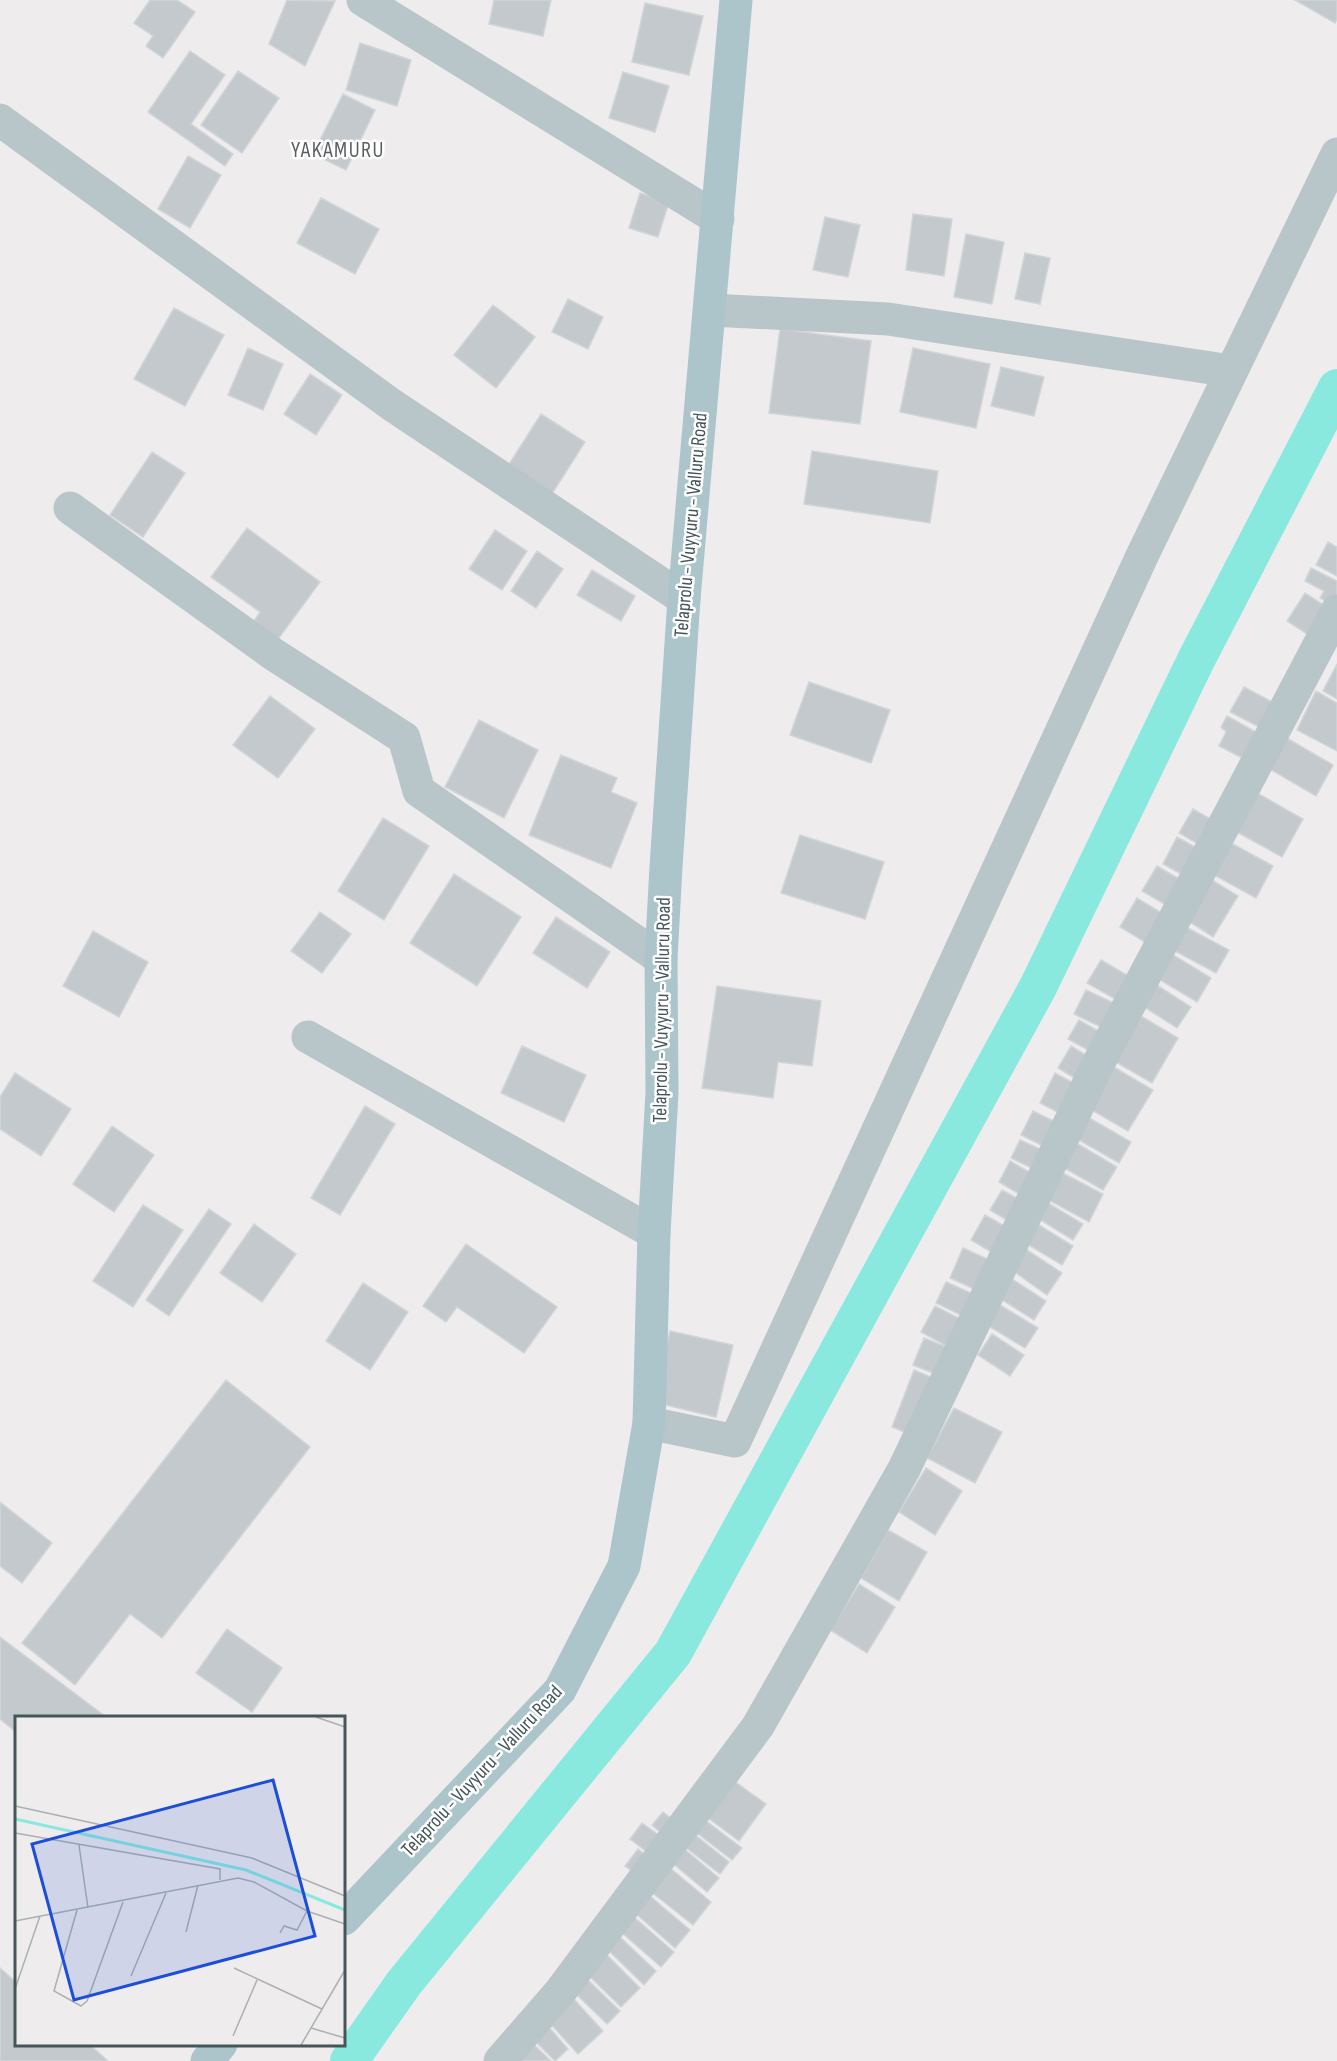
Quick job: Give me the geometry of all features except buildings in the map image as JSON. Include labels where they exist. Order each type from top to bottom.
[{"type":"main road","name":"Telaprolu - Vuyyuru - Valluru Road","points":[[345,1918],[561,1690],[624,1566],[649,1423],[654,1233],[662,1093],[661,959],[684,599],[711,310],[736,0]]},
{"type":"street","points":[[363,0],[718,219]]},
{"type":"street","points":[[0,120],[392,405],[684,599]]},
{"type":"street","points":[[649,1423],[735,1441],[1142,556],[1337,154]]},
{"type":"street","points":[[711,310],[888,319],[1232,371]]},
{"type":"street","points":[[70,508],[273,654],[404,738],[419,791],[661,959]]},
{"type":"street","points":[[501,2061],[560,1992],[758,1726],[904,1469],[1097,1066],[1337,611]]},
{"type":"street","points":[[308,1037],[654,1233]]},
{"type":"waterway","points":[[349,2061],[404,1983],[673,1653],[1038,987],[1196,660],[1337,388]]},
{"type":"district","name":"YAKAMURU","points":[[338,150]]}]
